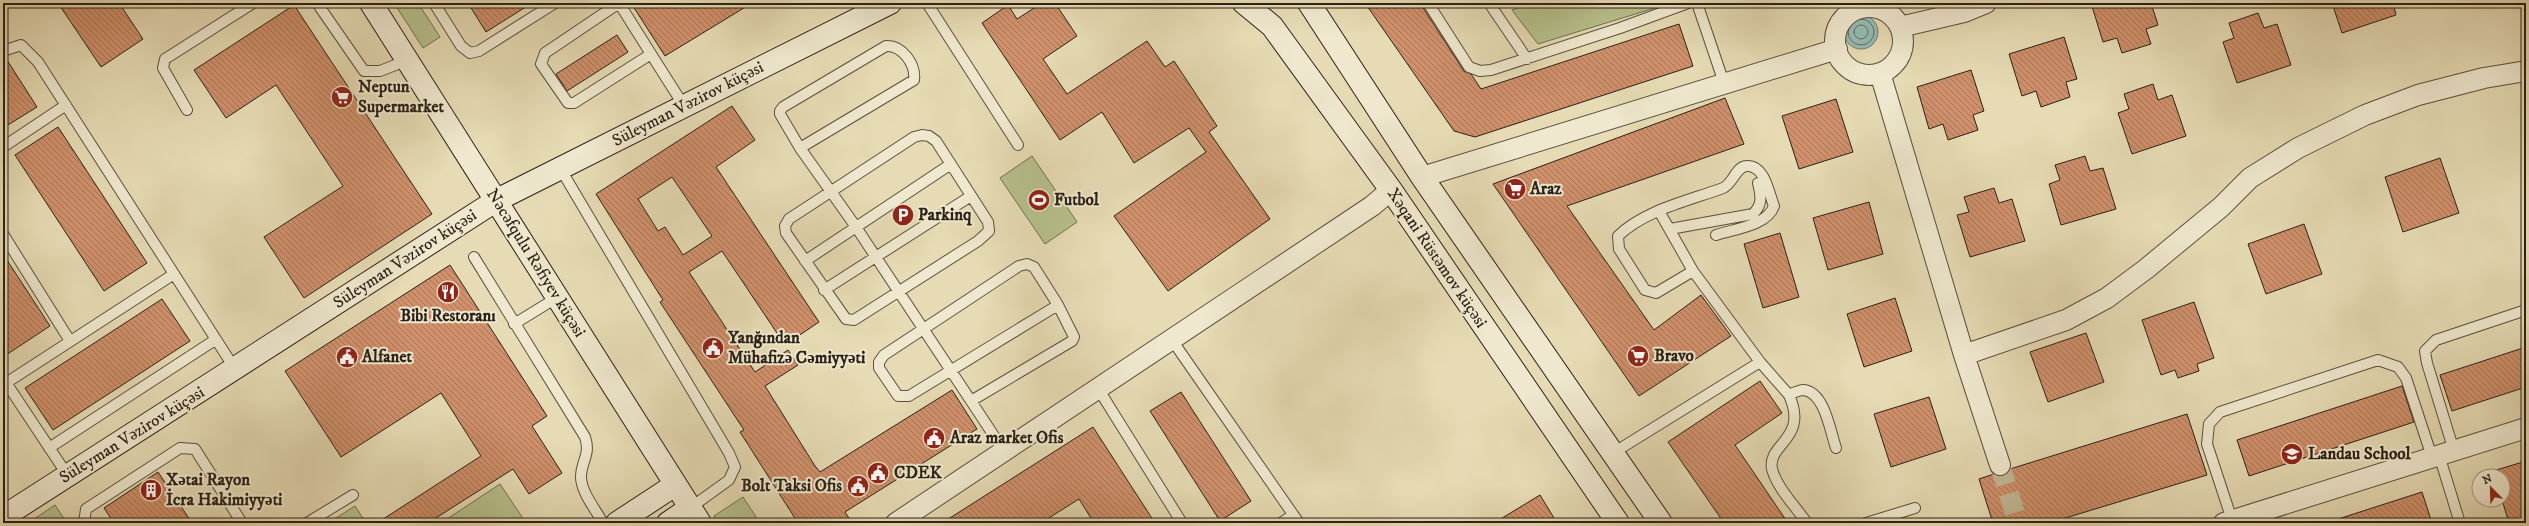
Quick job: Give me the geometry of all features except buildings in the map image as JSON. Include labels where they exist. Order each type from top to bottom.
[{"type":"main road","name":"Nəcəfqulu Rəfiyev küçəsi","points":[[371,3],[497,200],[695,516]]},
{"type":"main road","name":"Xəqani Rüstəmov küçəsi","points":[[1244,3],[1272,26],[1391,190],[1618,523]]},
{"type":"main road","name":"Xəqani Rüstəmov küçəsi","points":[[1309,3],[1422,176],[1661,523]]},
{"type":"main road","name":"Süleyman Vəzirov küçəsi","points":[[3,517],[497,200],[684,106],[878,5]]},
{"type":"main road","points":[[617,523],[675,485]]},
{"type":"main road","points":[[668,523],[695,516]]},
{"type":"street","points":[[1900,27],[1964,12],[1986,3]]},
{"type":"street","points":[[1856,6],[1879,8],[1889,12],[1900,27],[1904,42],[1901,53],[1896,62],[1880,73],[1865,74],[1854,71],[1845,65],[1836,49],[1836,34],[1840,24],[1856,6]]},
{"type":"street","points":[[1422,176],[1836,49]]},
{"type":"street","points":[[1964,355],[2066,320],[2107,298],[2146,269],[2215,212],[2250,178],[2298,148],[2365,115],[2418,95],[2484,78],[2526,71]]},
{"type":"street","points":[[1880,73],[1964,355],[2000,465]]},
{"type":"street","points":[[896,523],[1099,390],[1372,206],[1391,190]]},
{"type":"street","points":[[2230,522],[2526,428]]},
{"type":"lane","points":[[187,110],[163,68],[165,59],[253,3]]},
{"type":"lane","points":[[317,3],[364,71],[380,71],[408,60]]},
{"type":"lane","points":[[434,3],[461,46],[470,53],[479,51],[555,3]]},
{"type":"lane","points":[[651,54],[574,103],[568,103],[565,100],[541,64],[545,53],[620,3],[684,106]]},
{"type":"lane","points":[[927,3],[1018,145]]},
{"type":"lane","points":[[1428,3],[1469,67],[1480,71],[1491,70],[1527,59],[1688,3]]},
{"type":"lane","points":[[1489,3],[1527,59]]},
{"type":"lane","points":[[1697,3],[1724,83]]},
{"type":"lane","points":[[3,51],[21,45],[38,62],[235,369]]},
{"type":"lane","points":[[800,148],[914,80],[915,73],[901,49],[894,45],[886,46],[783,107],[780,114],[800,148],[856,227],[1004,451]]},
{"type":"lane","points":[[3,147],[66,105]]},
{"type":"lane","points":[[922,135],[930,136],[936,141],[988,222],[989,231],[978,241],[899,292],[854,320],[846,320],[841,315],[786,233],[785,226],[789,219],[830,192],[914,137],[922,135]]},
{"type":"lane","points":[[805,261],[951,164]]},
{"type":"lane","points":[[1693,270],[1656,293],[1645,290],[1619,249],[1618,236],[1627,228],[1659,211],[1726,187],[1741,168],[1747,166],[1761,172],[1774,206],[1771,213],[1761,221],[1716,235]]},
{"type":"lane","points":[[560,168],[729,453],[735,467],[729,480],[695,516]]},
{"type":"lane","points":[[1670,229],[1753,214],[1758,208],[1762,199],[1758,183]]},
{"type":"lane","points":[[824,290],[971,196]]},
{"type":"lane","points":[[1659,211],[1693,270],[1760,362],[1789,394],[1794,406],[1795,422],[1790,434],[1772,458],[1772,469],[1782,488],[1807,523]]},
{"type":"lane","points":[[3,234],[70,341]]},
{"type":"lane","points":[[474,257],[585,437],[588,447],[581,476],[582,486],[603,523]]},
{"type":"lane","points":[[971,401],[1072,341],[1074,337],[1058,305],[1034,267],[1026,264],[1019,266],[884,355],[878,362],[879,368],[898,396],[903,398],[1058,305]]},
{"type":"lane","points":[[68,476],[4,380],[70,341],[174,274]]},
{"type":"lane","points":[[514,324],[558,297]]},
{"type":"lane","points":[[2460,523],[2442,454],[2425,351],[2436,340],[2526,310]]},
{"type":"lane","points":[[49,448],[215,340]]},
{"type":"lane","points":[[1172,340],[1296,519],[1281,523]]},
{"type":"lane","points":[[2230,522],[2207,444],[2209,424],[2220,412],[2378,360],[2398,367],[2406,378],[2442,454]]},
{"type":"lane","points":[[1613,453],[1760,362]]},
{"type":"lane","points":[[1099,390],[1182,523]]},
{"type":"lane","points":[[1789,394],[1802,390],[1813,393],[1820,402],[1836,448]]},
{"type":"lane","points":[[84,523],[86,509],[180,448],[195,449],[242,523]]},
{"type":"lane","points":[[307,523],[353,495]]},
{"type":"lane","points":[[1866,523],[1914,508]]},
{"type":"green space","points":[[394,3],[418,3],[440,37],[423,48]]},
{"type":"green space","points":[[1532,3],[1671,3],[1538,44],[1512,10]]},
{"type":"green space","name":"Futbol","points":[[1032,156],[1077,222],[1045,244],[1000,178]]},
{"type":"green space","points":[[500,484],[526,523],[441,523]]},
{"type":"green space","points":[[743,497],[760,523],[719,523],[714,516]]},
{"type":"green space","points":[[55,505],[67,523],[28,523]]},
{"type":"green space","points":[[355,506],[366,523],[328,523]]},
{"type":"water","points":[[1861,15],[1873,20],[1878,32],[1873,44],[1861,49],[1849,44],[1844,32],[1849,20]]},
{"type":"tunnel","points":[[2000,465],[2018,523]]},
{"type":"place","name":"Neptun Supermarket","points":[[342,97]]},
{"type":"place","name":"Araz","points":[[1515,189]]},
{"type":"place","name":"Futbol","points":[[1039,200]]},
{"type":"place","name":"Parkinq","points":[[903,215]]},
{"type":"place","name":"‌Bibi Restoranı","points":[[448,292]]},
{"type":"place","name":"Yanğından Mühafizə Cəmiyyəti","points":[[713,348]]},
{"type":"place","name":"Bravo","points":[[1638,356]]},
{"type":"place","name":"Alfanet","points":[[347,357]]},
{"type":"place","name":"Araz market Ofis","points":[[934,438]]},
{"type":"place","name":"Landau School","points":[[2292,454]]},
{"type":"place","name":"CDEK","points":[[878,473]]},
{"type":"place","name":"Bolt Taksi Ofis","points":[[858,486]]},
{"type":"place","name":"Xətai Rayon İcra Hakimiyyəti","points":[[151,490]]}]
